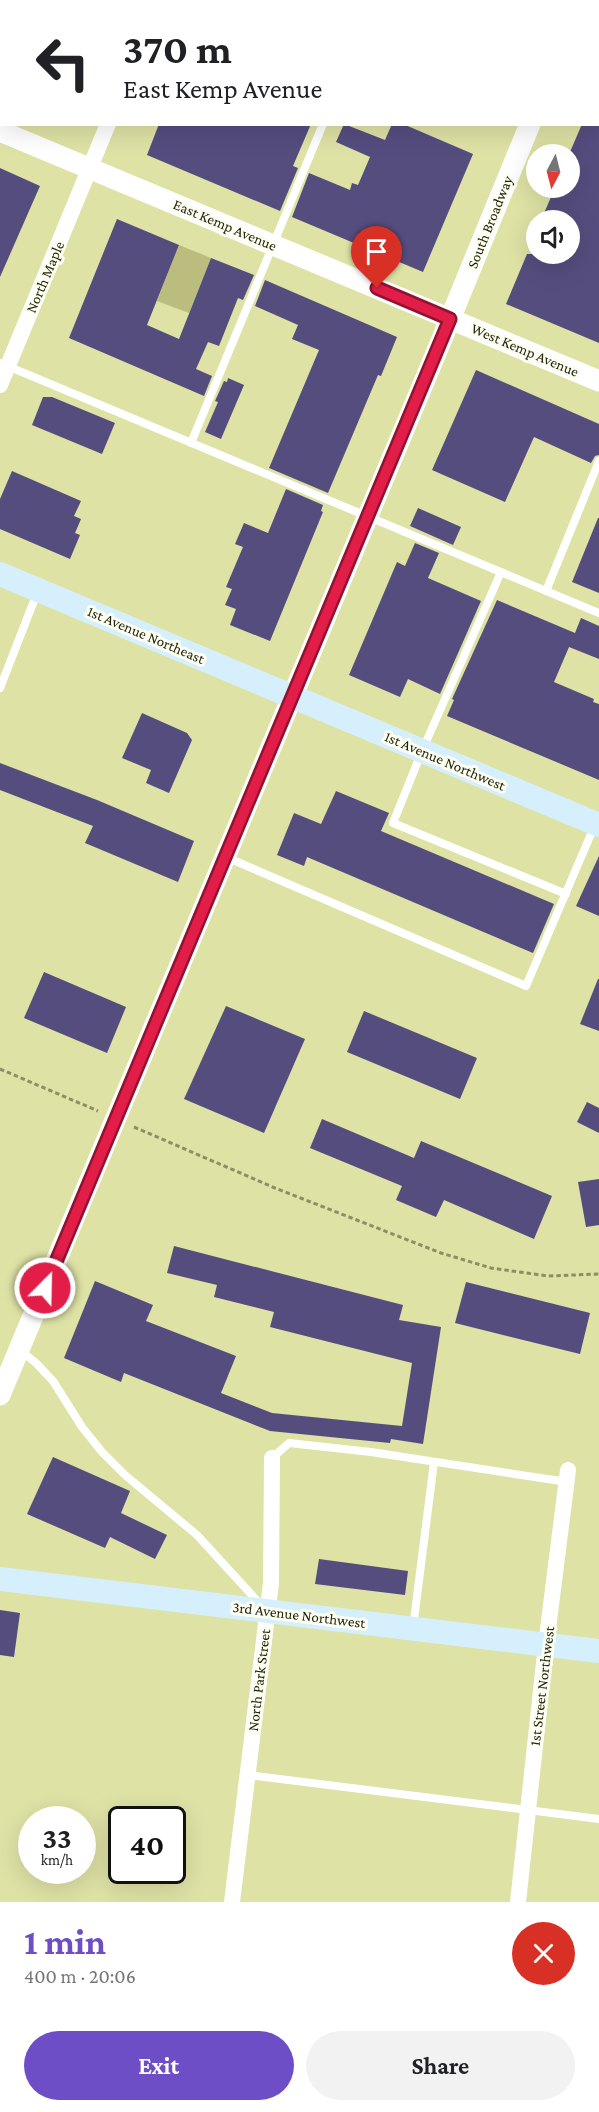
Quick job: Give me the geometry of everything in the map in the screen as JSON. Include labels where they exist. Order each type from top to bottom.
[{"type":"main road","name":"1st Avenue Northeast","points":[[0,574],[292,697]]},
{"type":"main road","name":"1st Avenue Northwest","points":[[292,697],[597,824]]},
{"type":"main road","name":"3rd Avenue Northwest","points":[[0,1579],[599,1651]]},
{"type":"street","name":"North Maple","points":[[0,385],[4,364],[107,126]]},
{"type":"street","name":"South Broadway","points":[[0,1395],[529,126]]},
{"type":"street","name":"East Kemp Avenue","points":[[0,131],[450,319]]},
{"type":"street","name":"West Kemp Avenue","points":[[450,319],[599,381]]},
{"type":"street","name":"North Park Street","points":[[232,1902],[267,1612],[272,1554],[272,1458]]},
{"type":"street","name":"1st Street Northwest","points":[[518,1902],[546,1645],[568,1476]]},
{"type":"lane","points":[[190,442],[322,126]]},
{"type":"lane","points":[[4,364],[599,613]]},
{"type":"lane","points":[[546,591],[599,460]]},
{"type":"lane","points":[[501,572],[422,751],[393,823],[566,894]]},
{"type":"lane","points":[[0,688],[39,590]]},
{"type":"lane","points":[[225,856],[526,986],[597,824]]},
{"type":"lane","points":[[19,1349],[52,1381],[82,1427],[102,1452],[125,1475],[197,1534],[267,1612]]},
{"type":"lane","points":[[272,1458],[289,1443],[434,1462],[568,1476]]},
{"type":"lane","points":[[412,1629],[434,1462]]},
{"type":"lane","points":[[248,1775],[599,1819]]},
{"type":"path","points":[[0,1069],[275,1188],[441,1253],[491,1268],[548,1276],[599,1274]]},
{"type":"green space","points":[[179,245],[211,258],[189,313],[157,301]]},
{"type":"building","points":[[158,126],[310,126],[293,166],[298,168],[280,211],[147,155]]},
{"type":"building","points":[[343,126],[349,126],[385,140],[391,126],[408,126],[473,154],[423,272],[292,217],[309,173],[350,190],[352,183],[358,185],[370,157],[336,142]]},
{"type":"building","points":[[581,126],[599,126],[599,343],[506,304],[526,256],[526,264],[580,264],[580,210],[545,210],[551,198],[580,198],[580,144],[573,144]]},
{"type":"building","points":[[0,168],[40,186],[0,277]]},
{"type":"building","points":[[117,219],[179,245],[147,325],[179,339],[211,258],[254,275],[243,300],[238,298],[219,346],[208,342],[196,369],[212,376],[204,396],[69,338]]},
{"type":"building","points":[[265,280],[397,337],[381,376],[378,375],[328,493],[269,468],[319,350],[292,339],[298,325],[255,306]]},
{"type":"building","points":[[476,370],[599,424],[599,455],[595,456],[591,463],[534,437],[505,502],[432,470]]},
{"type":"building","points":[[228,378],[244,385],[221,439],[205,432],[218,402],[215,401],[224,381],[227,382]]},
{"type":"building","points":[[43,397],[52,397],[115,423],[102,454],[32,425]]},
{"type":"building","points":[[12,471],[81,501],[74,516],[81,519],[75,533],[80,535],[70,559],[0,529],[0,499]]},
{"type":"building","points":[[286,489],[323,505],[321,511],[323,512],[270,641],[230,625],[236,609],[225,605],[232,589],[226,587],[243,547],[235,544],[244,523],[268,533]]},
{"type":"building","points":[[418,508],[461,527],[453,545],[410,526]]},
{"type":"building","points":[[599,518],[599,593],[572,582]]},
{"type":"building","points":[[415,543],[439,553],[428,578],[481,601],[440,694],[408,679],[400,697],[349,675],[397,562],[405,566]]},
{"type":"building","points":[[497,600],[575,633],[581,618],[599,626],[599,659],[569,647],[554,682],[594,699],[593,702],[599,704],[599,780],[447,716],[454,700],[452,699]]},
{"type":"building","points":[[142,713],[187,733],[192,740],[169,793],[146,783],[151,770],[122,758]]},
{"type":"building","points":[[0,763],[97,800],[194,841],[178,882],[85,843],[93,826],[0,790]]},
{"type":"building","points":[[336,791],[389,813],[381,831],[554,904],[533,953],[307,857],[304,866],[277,855],[294,813],[321,824]]},
{"type":"building","points":[[599,856],[599,916],[576,906]]},
{"type":"building","points":[[44,972],[126,1007],[107,1053],[24,1018]]},
{"type":"building","points":[[599,979],[599,1031],[580,1024]]},
{"type":"building","points":[[226,1006],[305,1039],[264,1133],[184,1099]]},
{"type":"building","points":[[364,1011],[477,1058],[460,1099],[347,1052]]},
{"type":"building","points":[[587,1102],[599,1108],[599,1133],[577,1122]]},
{"type":"building","points":[[322,1119],[414,1158],[421,1141],[552,1196],[534,1239],[444,1200],[436,1217],[396,1200],[402,1186],[310,1148]]},
{"type":"building","points":[[599,1179],[599,1225],[586,1227],[578,1182]]},
{"type":"building","points":[[174,1246],[403,1305],[399,1320],[441,1327],[423,1444],[391,1439],[390,1443],[270,1431],[124,1373],[121,1382],[64,1358],[95,1281],[153,1305],[146,1321],[236,1356],[221,1393],[272,1413],[402,1426],[412,1363],[270,1327],[274,1312],[214,1297],[217,1285],[167,1273]]},
{"type":"building","points":[[466,1282],[590,1313],[580,1354],[455,1323]]},
{"type":"building","points":[[53,1457],[130,1491],[121,1513],[167,1535],[155,1559],[110,1537],[105,1548],[27,1514]]},
{"type":"building","points":[[319,1559],[408,1571],[405,1595],[315,1584]]},
{"type":"building","points":[[0,1610],[20,1613],[14,1657],[0,1655]]},
{"type":"route","points":[[45,1288],[450,319],[377,288]]}]
